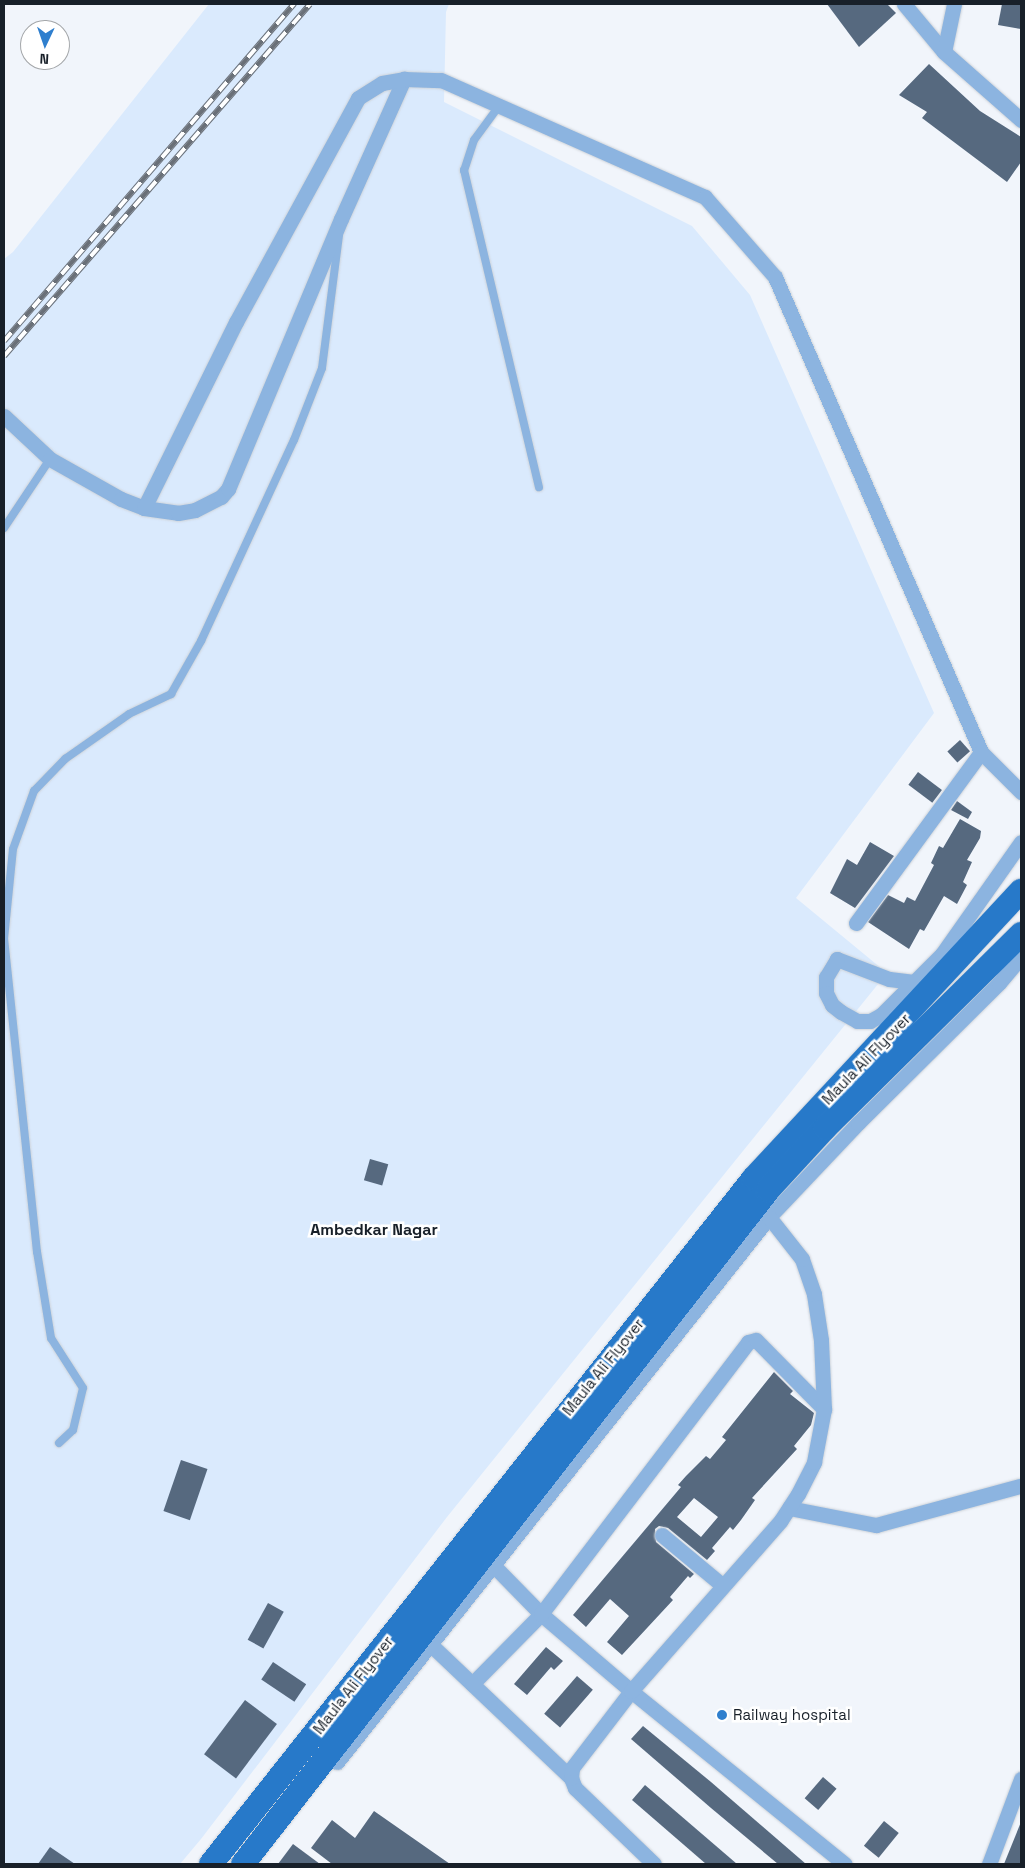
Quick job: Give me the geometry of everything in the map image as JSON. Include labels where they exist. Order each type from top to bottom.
[{"type":"main road","name":"Maula Ali Flyover","points":[[211,1864],[754,1178],[1021,891]]},
{"type":"main road","name":"Maula Ali Flyover","points":[[243,1864],[768,1190],[825,1128],[1021,934]]},
{"type":"street","points":[[904,4],[944,52],[1021,120]]},
{"type":"street","points":[[944,52],[954,4]]},
{"type":"street","points":[[4,416],[50,459],[121,500],[144,508],[178,513],[195,510],[221,497],[228,489],[341,219],[404,79]]},
{"type":"street","points":[[144,508],[236,322],[358,98],[382,83],[404,79],[441,80],[704,198],[775,277],[981,752],[1021,792]]},
{"type":"street","points":[[856,922],[981,752]]},
{"type":"street","points":[[914,982],[889,979],[837,959],[826,978],[826,993],[832,1005],[857,1021],[870,1020],[881,1015],[914,982],[942,954],[1021,842]]},
{"type":"street","points":[[254,1864],[492,1564],[596,1438],[769,1217],[858,1123],[999,983],[1021,956]]},
{"type":"street","points":[[571,1778],[577,1760],[631,1691],[789,1508],[814,1462],[824,1410],[821,1340],[808,1272],[769,1217]]},
{"type":"street","points":[[472,1684],[541,1614],[748,1342],[756,1340],[824,1410]]},
{"type":"street","points":[[789,1508],[876,1525],[1020,1486]]},
{"type":"street","points":[[662,1536],[722,1585]]},
{"type":"street","points":[[492,1564],[541,1614],[631,1691],[845,1864]]},
{"type":"street","points":[[430,1644],[571,1778],[575,1788],[650,1863]]},
{"type":"street","points":[[989,1864],[1021,1779]]},
{"type":"lane","points":[[499,106],[474,140],[464,170],[538,487]]},
{"type":"lane","points":[[59,1444],[73,1430],[83,1388],[51,1338],[37,1252],[4,938],[13,849],[34,791],[65,759],[129,714],[171,694],[201,641],[294,440],[322,368],[341,219]]},
{"type":"lane","points":[[4,528],[50,459]]},
{"type":"shaded area","points":[[209,4],[449,4],[446,12],[444,102],[692,226],[750,295],[934,713],[796,898],[887,973],[447,1517],[201,1839],[180,1864],[4,1864],[4,259],[13,252]]},
{"type":"building","points":[[827,4],[887,4],[896,13],[859,47]]},
{"type":"building","points":[[1002,4],[1021,4],[1021,29],[998,25]]},
{"type":"building","points":[[929,64],[980,111],[1021,137],[1021,162],[1007,182],[922,118],[927,112],[899,95]]},
{"type":"building","points":[[960,740],[970,751],[957,763],[947,751]]},
{"type":"building","points":[[918,772],[942,790],[932,803],[908,785]]},
{"type":"building","points":[[957,801],[972,812],[968,819],[951,810]]},
{"type":"building","points":[[960,819],[981,831],[980,838],[967,860],[972,862],[963,882],[967,885],[957,904],[944,896],[924,931],[920,929],[909,949],[868,922],[888,895],[904,903],[907,897],[915,901],[934,865],[931,863],[939,846],[943,848]]},
{"type":"building","points":[[870,842],[894,856],[855,908],[830,893],[847,859],[857,865]]},
{"type":"building","points":[[370,1159],[388,1164],[382,1185],[364,1180]]},
{"type":"building","points":[[774,1372],[793,1391],[790,1394],[814,1413],[811,1425],[794,1446],[797,1449],[752,1498],[755,1500],[741,1520],[733,1530],[730,1527],[712,1548],[715,1551],[707,1560],[668,1528],[659,1526],[655,1529],[656,1542],[694,1574],[690,1578],[688,1576],[670,1597],[673,1600],[622,1655],[607,1642],[629,1616],[610,1599],[586,1627],[573,1615],[681,1487],[678,1485],[706,1456],[710,1459],[726,1440],[722,1437]],"holes":[[[694,1498],[718,1517],[701,1537],[677,1517]]]},
{"type":"building","points":[[181,1460],[207,1469],[190,1520],[163,1511]]},
{"type":"building","points":[[268,1603],[284,1612],[263,1648],[248,1640]]},
{"type":"building","points":[[546,1647],[563,1661],[554,1670],[551,1667],[527,1695],[514,1684]]},
{"type":"building","points":[[273,1662],[306,1684],[294,1702],[261,1679]]},
{"type":"building","points":[[577,1676],[593,1690],[560,1728],[544,1714]]},
{"type":"building","points":[[245,1700],[277,1724],[236,1778],[204,1754]]},
{"type":"building","points":[[643,1726],[806,1864],[778,1864],[711,1808],[631,1739]]},
{"type":"building","points":[[823,1777],[837,1789],[818,1810],[805,1798]]},
{"type":"building","points":[[645,1785],[737,1864],[706,1864],[632,1800]]},
{"type":"building","points":[[374,1811],[450,1864],[332,1864],[311,1848],[332,1820],[355,1838]]},
{"type":"building","points":[[884,1821],[899,1833],[879,1858],[864,1846]]},
{"type":"building","points":[[1021,1822],[1021,1864],[1004,1864]]},
{"type":"building","points":[[293,1844],[320,1864],[278,1864]]},
{"type":"building","points":[[50,1847],[75,1864],[38,1864]]},
{"type":"railway","points":[[4,341],[294,4]]},
{"type":"railway","points":[[4,356],[310,4]]},
{"type":"place","name":"Railway hospital","points":[[722,1715]]},
{"type":"district","name":"Ambedkar Nagar","points":[[374,1230]]}]
